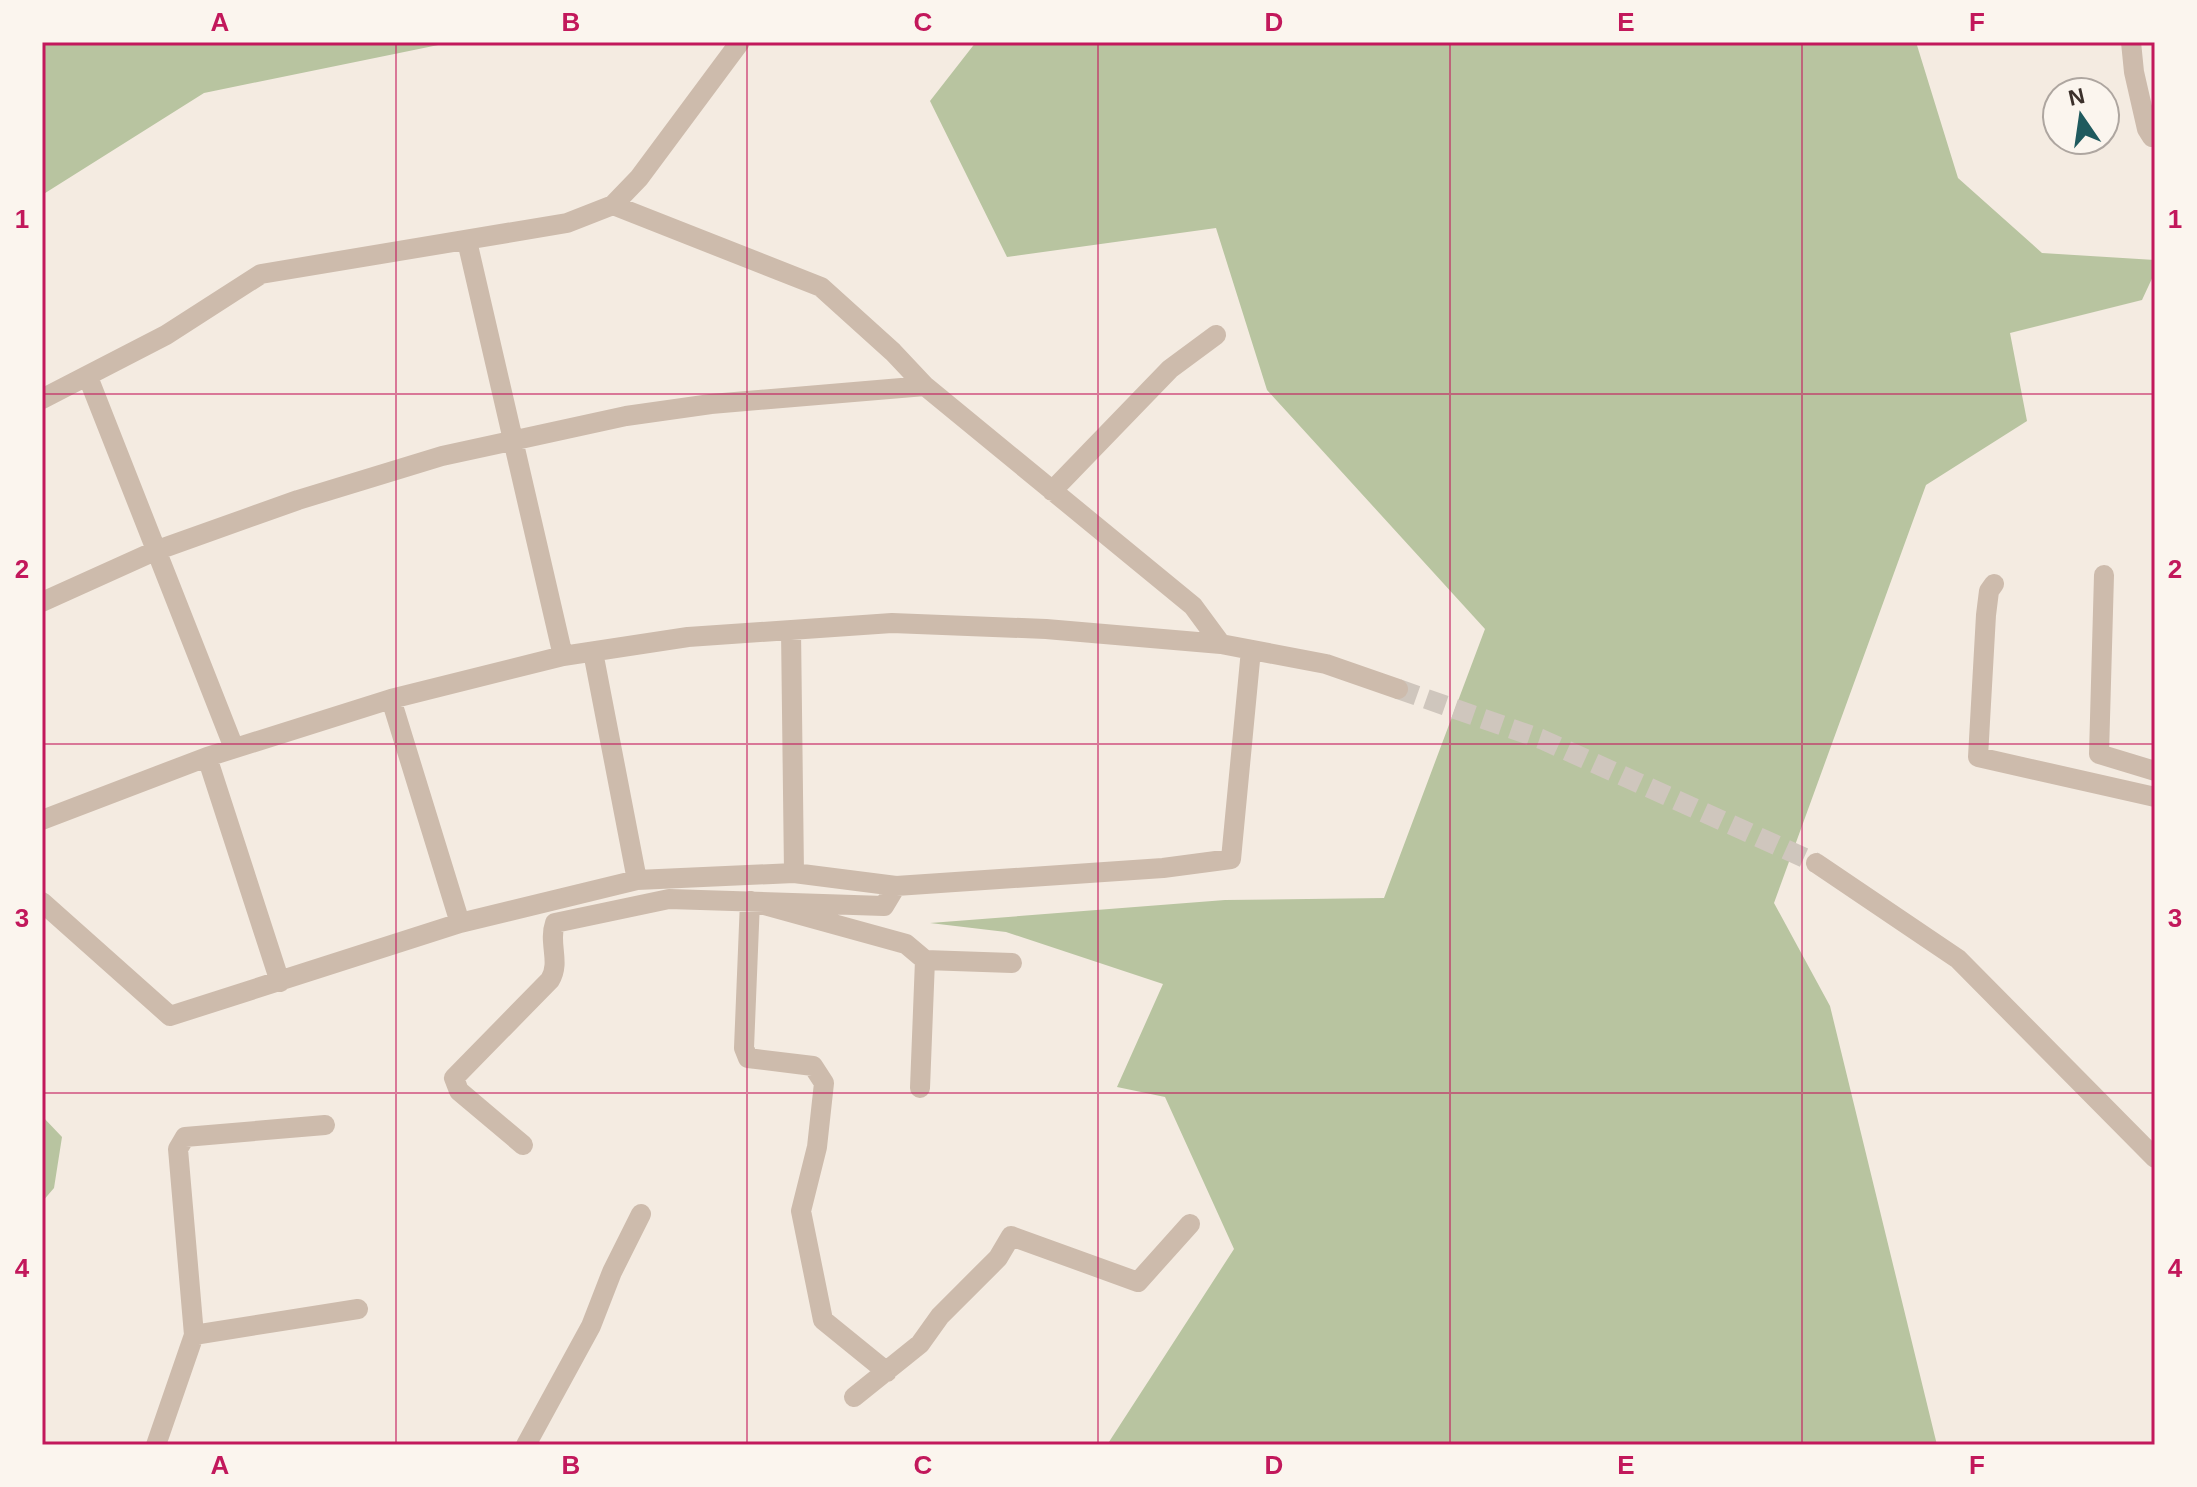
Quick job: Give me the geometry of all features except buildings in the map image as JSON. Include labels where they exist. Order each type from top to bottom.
[{"type":"street","points":[[42,399],[166,335],[261,274],[567,223],[613,205],[639,178],[740,42]]},
{"type":"street","points":[[2131,42],[2134,72],[2147,129],[2152,137],[2155,136]]},
{"type":"street","points":[[613,205],[821,287],[893,352],[925,386],[1193,606],[1221,644]]},
{"type":"street","points":[[467,241],[563,656]]},
{"type":"street","points":[[1052,491],[1170,369],[1216,335]]},
{"type":"street","points":[[88,377],[234,748]]},
{"type":"street","points":[[42,602],[155,551],[298,500],[442,456],[626,416],[697,406],[925,386]]},
{"type":"street","points":[[2104,575],[2099,754],[2155,771]]},
{"type":"street","points":[[1994,584],[1989,591],[1986,615],[1978,757],[2155,797]]},
{"type":"street","points":[[42,820],[207,757],[391,699],[563,656],[688,637],[892,623],[1046,629],[1221,644],[1326,664],[1398,689]]},
{"type":"street","points":[[791,630],[794,873]]},
{"type":"street","points":[[42,902],[170,1016],[460,923],[637,880],[794,873],[896,886],[1163,868],[1231,859],[1251,650]]},
{"type":"street","points":[[593,652],[637,880]]},
{"type":"street","points":[[391,699],[460,923]]},
{"type":"street","points":[[207,757],[280,982]]},
{"type":"street","points":[[1816,863],[1958,959],[2155,1158]]},
{"type":"street","points":[[523,1145],[459,1091],[454,1078],[550,980],[556,970],[551,932],[555,923],[669,899],[884,906],[896,886]]},
{"type":"street","points":[[750,901],[906,944],[925,960],[1012,963]]},
{"type":"street","points":[[750,901],[744,1048],[748,1058],[813,1066],[824,1083],[817,1147],[801,1211],[823,1320],[887,1372]]},
{"type":"street","points":[[920,1088],[925,960]]},
{"type":"street","points":[[156,1445],[194,1335],[178,1149],[185,1137],[325,1125]]},
{"type":"street","points":[[526,1445],[591,1326],[612,1272],[641,1214]]},
{"type":"street","points":[[854,1397],[920,1344],[940,1316],[998,1258],[1011,1236],[1138,1282],[1190,1224]]},
{"type":"street","points":[[194,1335],[358,1309]]},
{"type":"green space","points":[[42,42],[453,42],[204,93],[42,195]]},
{"type":"green space","points":[[976,42],[1916,42],[1958,178],[2042,253],[2155,260],[2155,272],[2142,300],[2010,333],[2027,421],[1926,485],[1774,903],[1830,1006],[1937,1445],[1107,1445],[1234,1249],[1165,1097],[1117,1087],[1163,984],[1006,932],[930,923],[1225,900],[1384,898],[1485,629],[1267,390],[1216,228],[1007,257],[930,101]]},
{"type":"green space","points":[[42,1116],[62,1137],[54,1188],[42,1202]]},
{"type":"tunnel","points":[[1398,689],[1541,739],[1816,863]]}]
